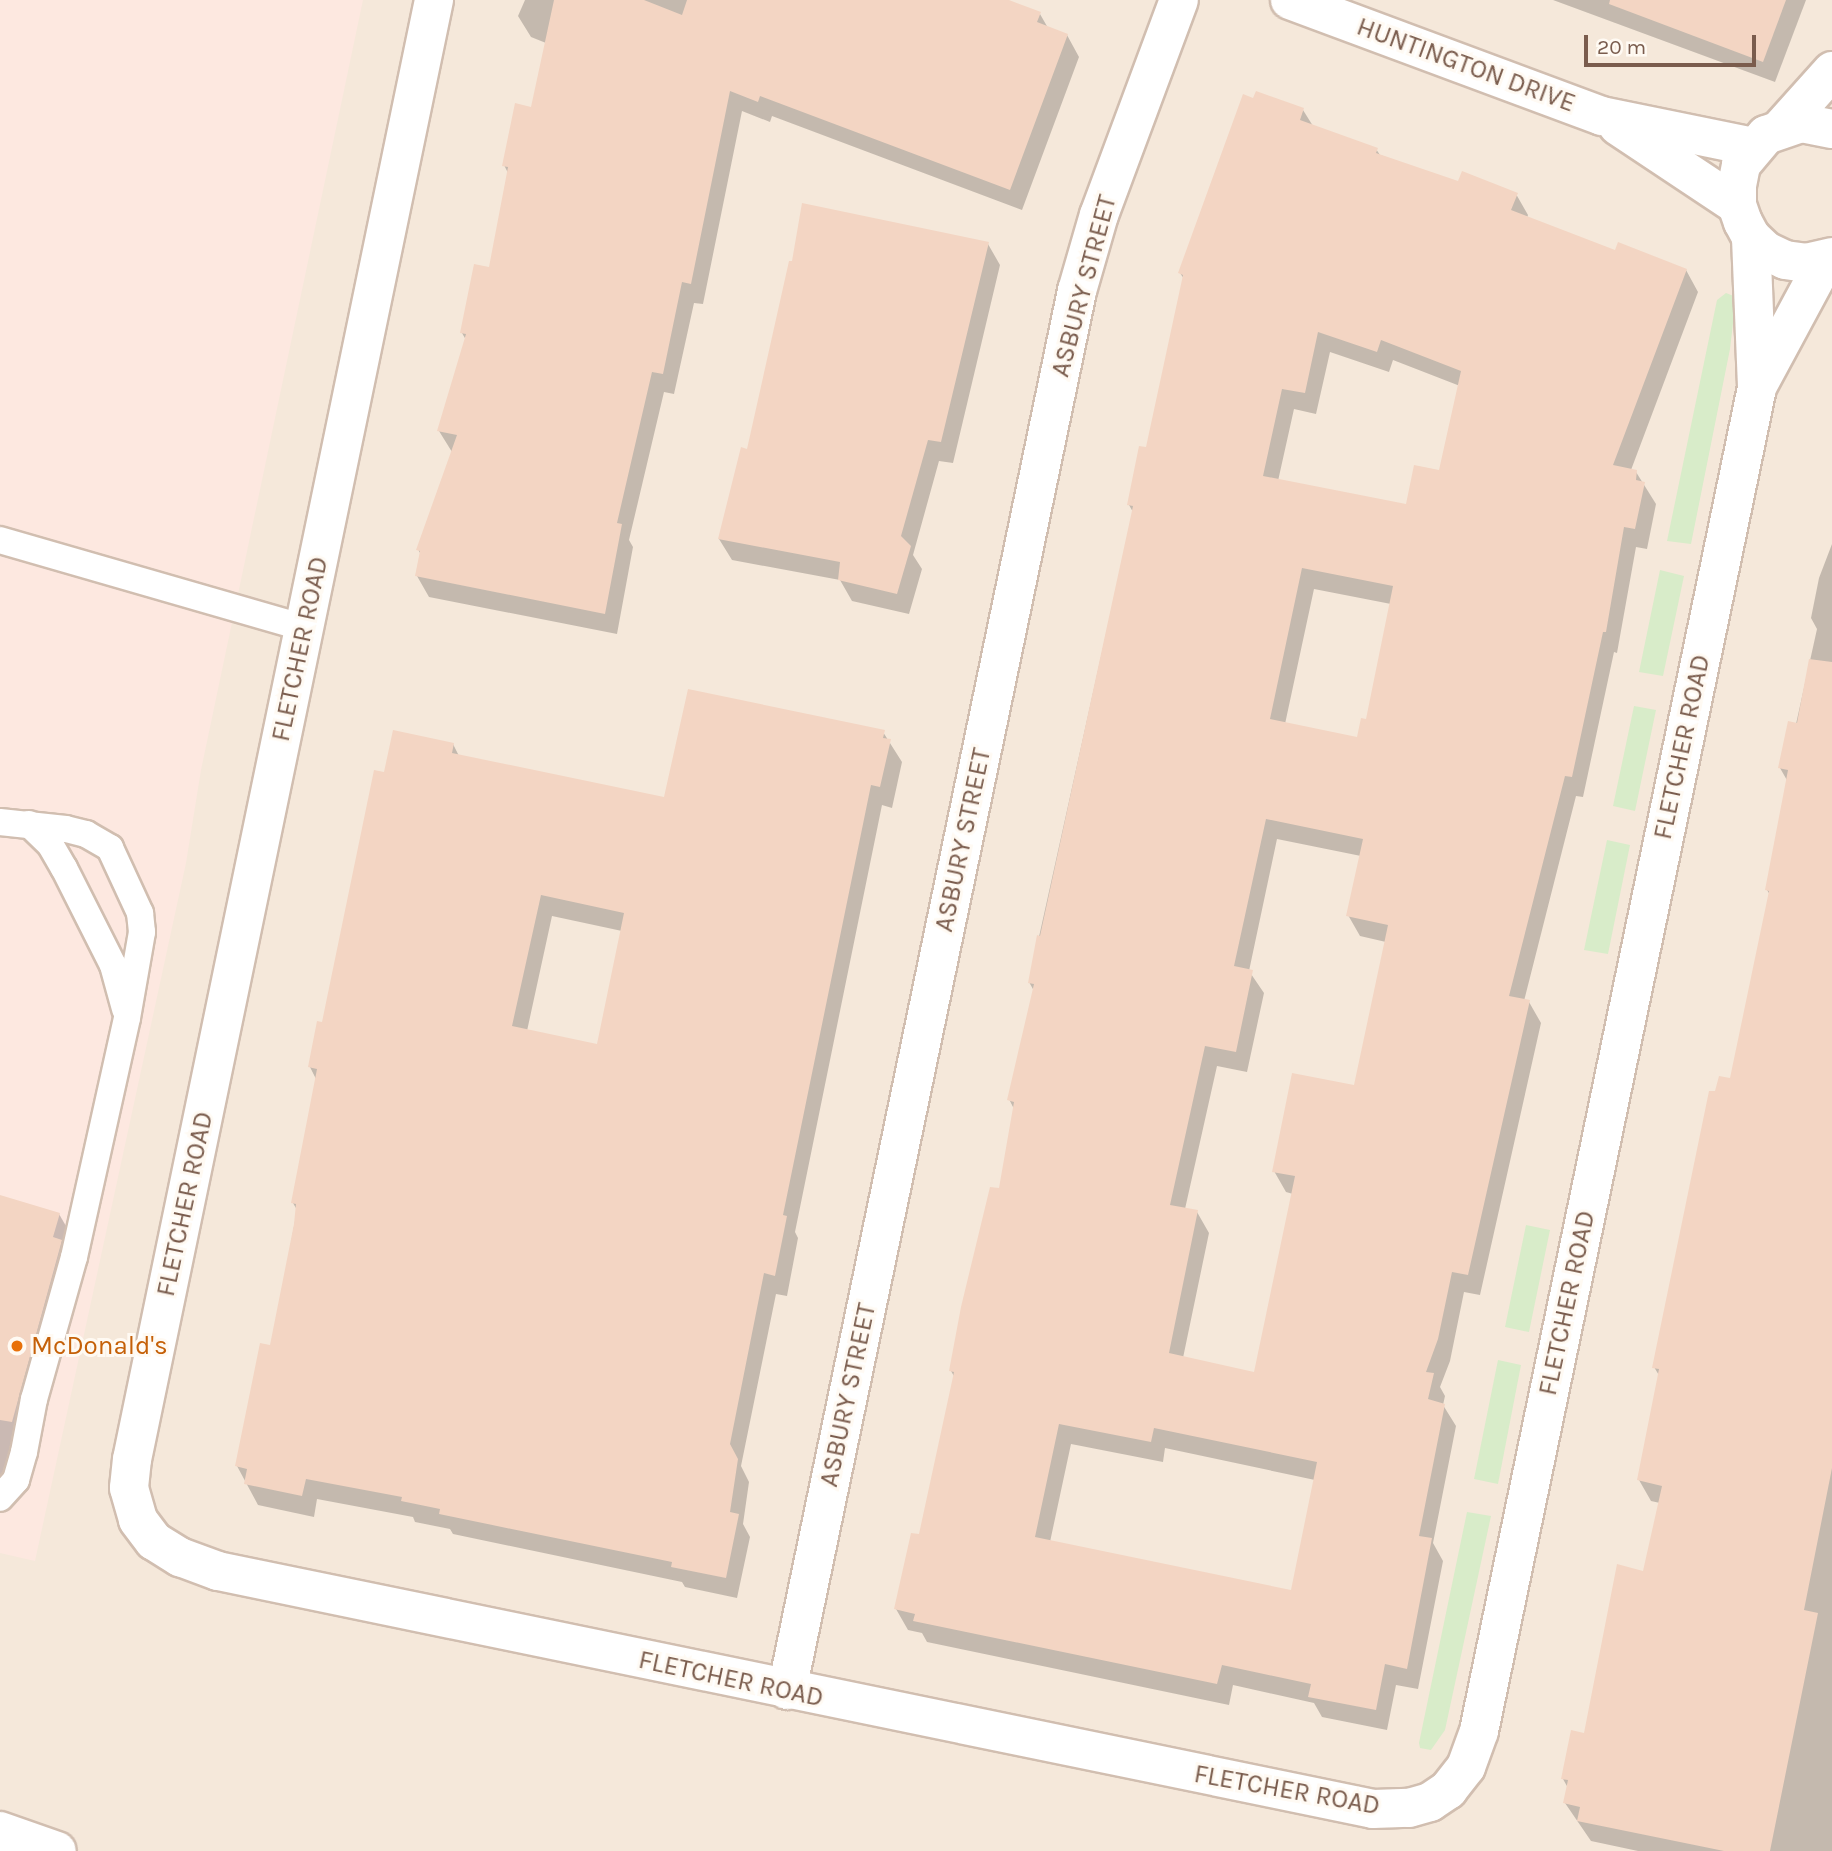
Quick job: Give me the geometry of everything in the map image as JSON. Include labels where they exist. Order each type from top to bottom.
[{"type":"street","name":"FLETCHER ROAD","points":[[434,0],[132,1459],[129,1488],[138,1520],[153,1541],[180,1557],[218,1571],[1373,1809],[1409,1808],[1430,1802],[1448,1790],[1466,1767],[1479,1731],[1757,387],[1741,165],[1832,71]]},
{"type":"street","name":"ASBURY STREET","points":[[786,1690],[1077,290],[1099,215],[1179,0]]},
{"type":"street","name":"HUNTINGTON DRIVE","points":[[1290,0],[1602,116],[1768,137],[1801,123],[1832,128]]},
{"type":"street","name":"HUNTINGTON DRIVE","points":[[1602,116],[1744,221],[1766,251],[1786,260],[1806,263],[1829,258]]},
{"type":"street","name":"FLETCHER ROAD","points":[[1757,387],[1829,258]]},
{"type":"street","points":[[0,1831],[57,1851]]},
{"type":"lane","points":[[0,540],[304,628]]},
{"type":"lane","points":[[0,822],[86,834],[110,848],[140,913],[142,932],[127,1018],[74,1257],[34,1399],[16,1480],[0,1498]]},
{"type":"lane","points":[[29,824],[50,844],[113,965],[127,1018]]},
{"type":"shaded area","points":[[0,0],[1832,0],[1832,1851],[0,1851]]},
{"type":"shaded area","points":[[0,0],[363,0],[201,770],[186,863],[35,1561],[0,1553]]},
{"type":"green space","points":[[1726,293],[1736,297],[1730,349],[1691,544],[1667,541],[1717,300]]},
{"type":"green space","points":[[1660,570],[1684,576],[1663,676],[1639,672]]},
{"type":"green space","points":[[1634,706],[1656,710],[1635,811],[1613,806]]},
{"type":"green space","points":[[1607,840],[1630,845],[1608,954],[1584,950]]},
{"type":"green space","points":[[1526,1225],[1550,1230],[1529,1332],[1505,1327]]},
{"type":"green space","points":[[1498,1360],[1521,1365],[1498,1484],[1474,1479]]},
{"type":"green space","points":[[1467,1512],[1491,1516],[1445,1730],[1431,1750],[1420,1748],[1419,1743]]},
{"type":"building","points":[[554,0],[644,0],[682,15],[687,0],[1009,0],[1041,12],[1037,22],[1068,34],[1010,190],[760,96],[758,102],[730,91],[691,284],[682,282],[663,374],[652,372],[617,523],[622,524],[605,614],[415,576],[420,551],[416,550],[457,435],[437,431],[466,334],[460,333],[474,264],[489,267],[508,167],[502,166],[515,103],[531,107]]},
{"type":"building","points":[[1610,0],[1786,0],[1763,62],[1609,4]]},
{"type":"building","points":[[1256,91],[1304,108],[1300,120],[1378,148],[1376,153],[1458,181],[1462,171],[1518,193],[1511,210],[1615,250],[1618,242],[1687,269],[1613,465],[1637,470],[1636,480],[1645,482],[1635,529],[1624,527],[1606,632],[1603,632],[1572,777],[1565,776],[1509,996],[1530,1000],[1468,1275],[1452,1272],[1438,1339],[1426,1372],[1434,1373],[1428,1399],[1445,1404],[1419,1536],[1432,1538],[1407,1669],[1385,1664],[1376,1710],[1308,1697],[1311,1684],[1222,1665],[1217,1684],[913,1621],[915,1614],[894,1609],[911,1533],[919,1534],[954,1372],[949,1371],[961,1307],[990,1187],[999,1188],[1014,1102],[1007,1100],[1034,984],[1028,983],[1037,935],[1040,936],[1133,506],[1127,505],[1139,446],[1146,447],[1183,275],[1178,273],[1243,94],[1253,98]],"holes":[[[1318,332],[1377,352],[1381,340],[1461,371],[1439,470],[1414,465],[1406,504],[1263,476],[1282,389],[1305,393]],[[1302,568],[1393,586],[1366,719],[1361,718],[1357,737],[1270,719]],[[1266,819],[1363,839],[1346,916],[1388,925],[1354,1085],[1292,1073],[1272,1172],[1295,1176],[1254,1372],[1169,1353],[1198,1210],[1170,1205],[1205,1046],[1236,1052],[1253,970],[1234,966]],[[1059,1424],[1151,1442],[1154,1428],[1317,1462],[1291,1590],[1035,1537]]]},
{"type":"building","points":[[802,203],[989,242],[941,442],[928,440],[901,536],[911,546],[897,594],[838,580],[840,562],[718,539],[741,447],[747,449],[789,261],[792,261]]},
{"type":"building","points":[[1809,659],[1832,662],[1832,1468],[1804,1610],[1818,1613],[1770,1851],[1724,1851],[1577,1821],[1580,1807],[1563,1803],[1568,1780],[1561,1779],[1571,1730],[1584,1733],[1617,1564],[1643,1571],[1662,1486],[1637,1480],[1659,1369],[1652,1368],[1709,1091],[1715,1091],[1719,1076],[1730,1078],[1769,891],[1765,890],[1788,770],[1778,768],[1788,721],[1797,723]]},
{"type":"building","points":[[688,689],[885,730],[883,738],[891,739],[880,787],[871,785],[783,1215],[787,1216],[775,1276],[764,1273],[730,1444],[738,1459],[730,1512],[739,1514],[726,1578],[671,1567],[672,1562],[439,1514],[440,1509],[401,1501],[402,1497],[306,1479],[302,1496],[244,1484],[247,1469],[235,1466],[260,1343],[270,1345],[294,1224],[296,1204],[291,1203],[317,1069],[308,1067],[317,1021],[322,1022],[374,770],[384,772],[393,730],[454,743],[452,753],[664,797]],"holes":[[[541,895],[624,913],[597,1044],[512,1026]]]},
{"type":"building","name":"McDonald's","points":[[0,1195],[60,1213],[53,1237],[62,1240],[12,1422],[0,1420]]},
{"type":"place","name":"McDonald's","points":[[17,1346]]}]
